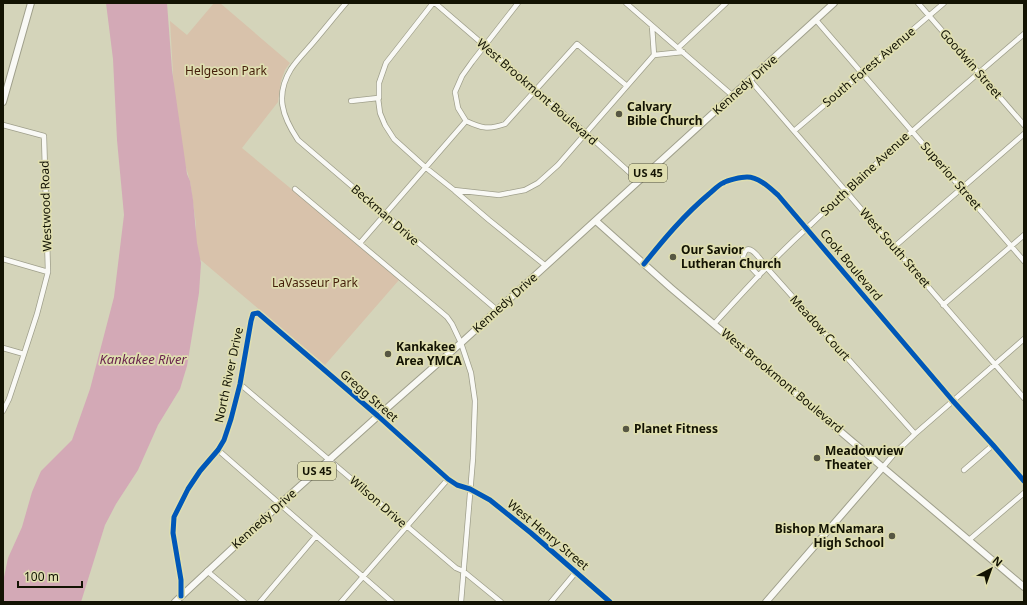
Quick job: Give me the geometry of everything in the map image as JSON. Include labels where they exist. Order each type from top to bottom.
[{"type":"main road","points":[[3,102],[31,3]]},
{"type":"main road","name":"Kennedy Drive","points":[[175,602],[280,504],[461,343],[834,3]]},
{"type":"main road","name":"West Brookmont Boulevard","points":[[596,220],[644,264],[1024,587]]},
{"type":"main road","points":[[766,602],[883,467]]},
{"type":"street","name":"Beckman Drive","points":[[346,3],[292,68],[285,82],[282,97],[283,112],[289,126],[298,140],[497,310]]},
{"type":"street","name":"West Brookmont Boulevard","points":[[434,3],[586,133],[639,181]]},
{"type":"street","points":[[434,3],[386,63],[379,83],[378,98],[380,113],[385,125],[394,138],[425,167],[546,266]]},
{"type":"street","points":[[518,3],[462,76],[455,92],[458,108],[466,121],[479,127],[494,128],[505,124],[577,44],[627,86]]},
{"type":"street","points":[[626,3],[733,96]]},
{"type":"street","points":[[631,7],[635,3]]},
{"type":"street","points":[[678,48],[726,3]]},
{"type":"street","name":"Goodwin Street","points":[[918,3],[1024,126]]},
{"type":"street","name":"South Forest Avenue","points":[[794,131],[944,3]]},
{"type":"street","name":"Superior Street","points":[[816,20],[1024,260]]},
{"type":"street","points":[[652,26],[654,55]]},
{"type":"street","name":"South Blaine Avenue","points":[[714,324],[806,228],[845,191],[1024,34]]},
{"type":"street","points":[[454,190],[498,195],[525,190],[538,182],[558,165],[654,55],[683,52]]},
{"type":"street","name":"West South Street","points":[[750,80],[1024,398]]},
{"type":"street","points":[[351,101],[378,98]]},
{"type":"street","points":[[360,243],[466,121]]},
{"type":"street","name":"Westwood Road","points":[[3,124],[44,136],[48,272],[3,259]]},
{"type":"street","points":[[894,247],[1024,134]]},
{"type":"street","name":"Cook Boulevard","points":[[644,264],[674,226],[696,205],[723,183],[747,177],[758,180],[778,195],[953,401],[1024,481]]},
{"type":"street","points":[[295,189],[447,317],[461,343],[471,373],[475,401],[473,458],[461,602]]},
{"type":"street","points":[[943,305],[1024,235]]},
{"type":"street","name":"Meadow Court","points":[[759,276],[743,257],[746,250],[749,249],[756,253],[767,268],[915,434]]},
{"type":"street","points":[[3,411],[9,399],[37,314],[48,272]]},
{"type":"street","name":"North River Drive","points":[[181,596],[181,580],[173,533],[174,517],[188,489],[224,440],[240,384],[251,321],[253,314],[258,313]]},
{"type":"street","name":"Gregg Street","points":[[258,313],[378,416],[448,479],[457,485],[470,489]]},
{"type":"street","points":[[883,467],[915,434],[1024,338]]},
{"type":"street","points":[[3,348],[24,354]]},
{"type":"street","name":"Wilson Drive","points":[[240,384],[456,568],[463,571],[501,602]]},
{"type":"street","points":[[964,470],[993,445]]},
{"type":"street","points":[[218,450],[392,602]]},
{"type":"street","points":[[341,602],[448,479]]},
{"type":"street","name":"West Henry Street","points":[[470,489],[490,500],[531,533],[610,602]]},
{"type":"street","points":[[969,540],[1024,493]]},
{"type":"street","points":[[260,602],[316,536]]},
{"type":"street","points":[[207,571],[244,602]]},
{"type":"street","points":[[551,602],[576,572]]},
{"type":"green space","name":"LaVasseur Park","points":[[214,3],[220,3],[290,63],[285,70],[281,81],[278,102],[242,148],[395,275],[399,280],[325,365],[196,256],[196,224],[190,181],[183,157],[174,91],[170,21],[187,35]]},
{"type":"water","name":"Kankakee River","points":[[106,3],[167,3],[172,70],[187,174],[190,181],[193,200],[197,243],[201,263],[199,293],[187,366],[180,389],[158,425],[138,470],[116,504],[105,525],[81,602],[3,602],[3,582],[8,558],[22,527],[32,492],[41,471],[72,440],[90,389],[114,297],[124,215],[117,140],[113,59]]},
{"type":"cycle path","points":[[644,264],[683,219],[719,185],[744,177],[751,177],[760,181],[778,195],[953,401],[1024,481]]},
{"type":"cycle path","points":[[181,596],[181,580],[173,533],[174,517],[188,489],[224,440],[240,384],[251,321],[253,314],[258,313],[378,416],[448,479],[457,485],[470,489],[490,500],[531,533],[610,602]]},
{"type":"place","name":"Calvary Bible Church","points":[[619,114]]},
{"type":"place","name":"Our Savior Lutheran Church","points":[[673,257]]},
{"type":"place","name":"Kankakee Area YMCA","points":[[388,354]]},
{"type":"place","name":"Planet Fitness","points":[[626,429]]},
{"type":"place","name":"Meadowview Theater","points":[[817,458]]},
{"type":"place","name":"Bishop McNamara High School","points":[[892,536]]},
{"type":"park label","name":"Helgeson Park","points":[[226,71]]}]
